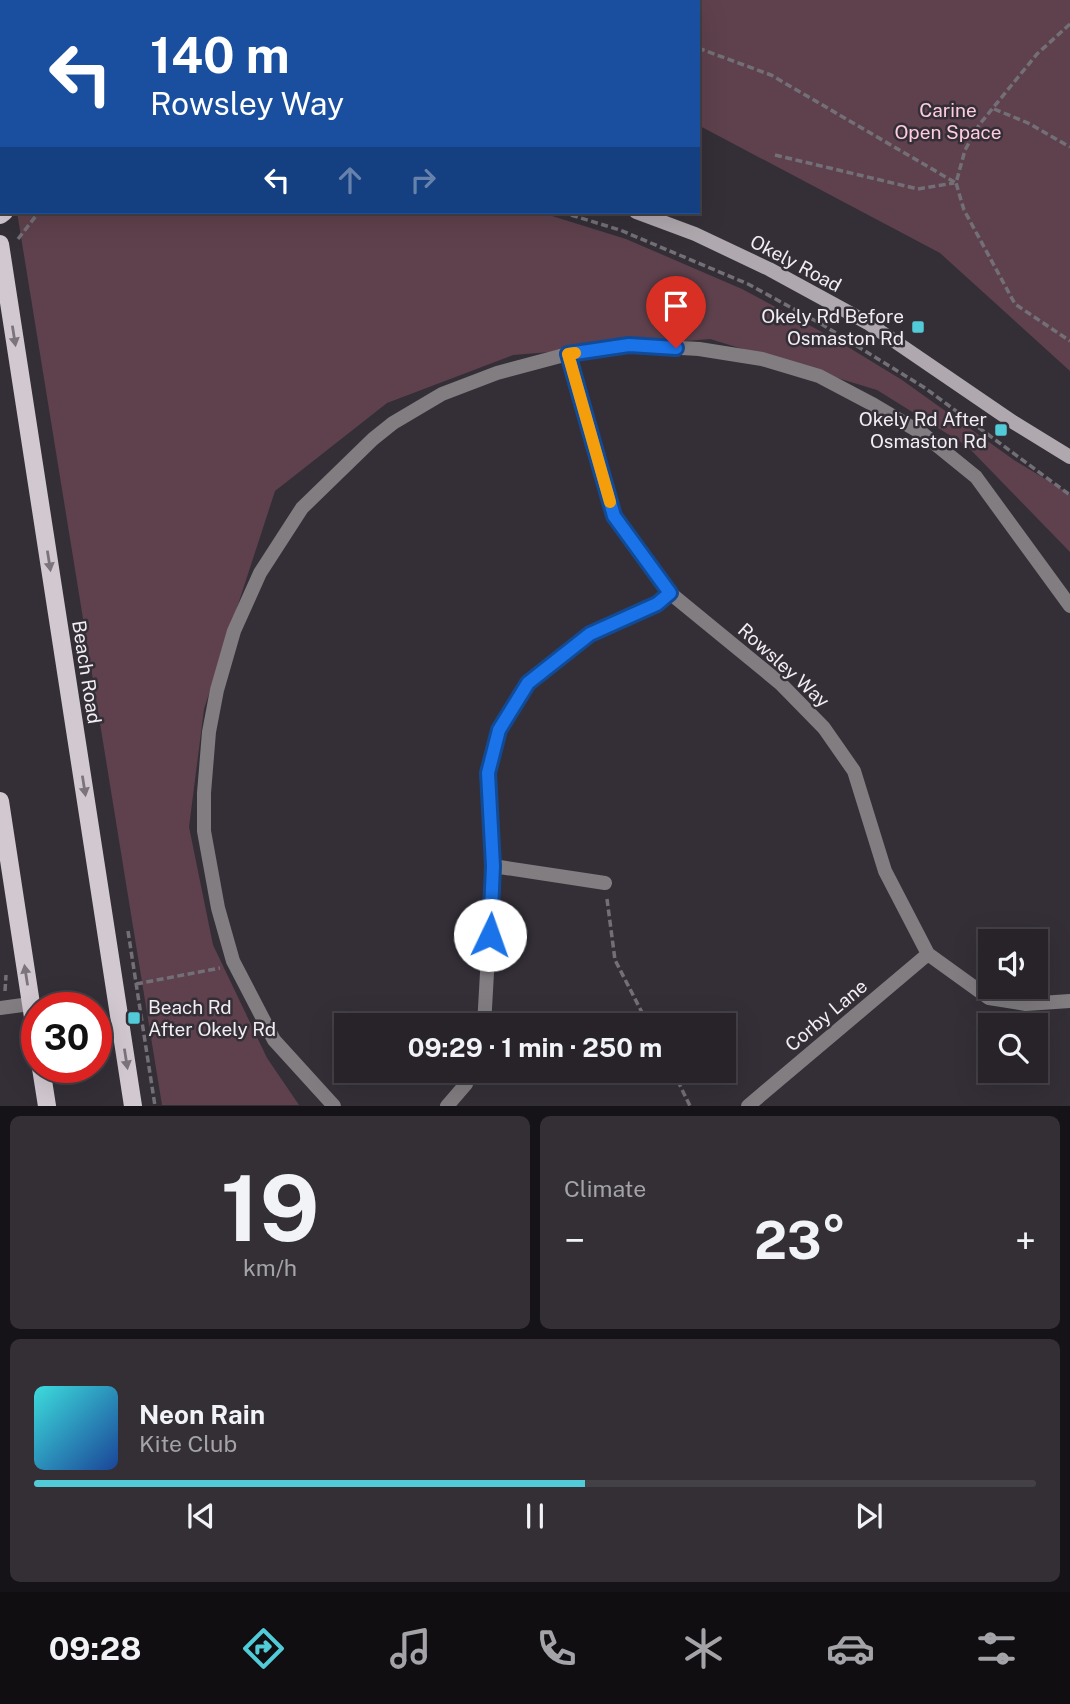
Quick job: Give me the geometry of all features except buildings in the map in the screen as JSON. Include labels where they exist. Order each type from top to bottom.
[{"type":"main road","name":"Okely Road","points":[[641,214],[695,234],[769,269],[868,323],[1013,422],[1070,457]]},
{"type":"main road","name":"Beach Road","points":[[0,244],[134,1105]]},
{"type":"main road","points":[[0,801],[28,992]]},
{"type":"main road","points":[[43,1083],[47,1105]]},
{"type":"street","points":[[334,1105],[274,1040],[235,965],[218,908],[204,831],[209,732],[216,690],[234,631],[260,573],[302,508],[393,423],[442,394],[497,373],[568,354],[629,345],[699,349],[762,359],[819,376],[923,434],[976,477],[1070,606]]},
{"type":"street","name":"Rowsley Way","points":[[568,354],[614,516],[670,593],[781,684],[824,728],[854,771],[885,871],[928,954],[989,998],[1026,1004],[1070,1001]]},
{"type":"street","points":[[485,1013],[493,866],[488,773],[499,730],[528,683],[590,634],[657,604],[670,593]]},
{"type":"street","points":[[493,866],[605,883]]},
{"type":"street","name":"Corby Lane","points":[[748,1105],[928,954]]},
{"type":"street","points":[[0,1009],[21,1006]]},
{"type":"street","points":[[447,1105],[466,1083]]},
{"type":"path","points":[[1070,24],[1037,54],[979,125],[965,150],[956,183],[964,210],[1015,304],[1070,341]]},
{"type":"path","points":[[700,49],[771,75],[956,183]]},
{"type":"path","points":[[994,109],[1028,123],[1070,148]]},
{"type":"path","points":[[775,155],[918,188],[956,183]]},
{"type":"path","points":[[34,218],[37,214]]},
{"type":"path","points":[[568,214],[620,230],[748,284],[812,319],[925,388],[1070,495]]},
{"type":"path","points":[[605,883],[615,960],[642,1013]]},
{"type":"path","points":[[136,984],[235,965]]},
{"type":"path","points":[[679,1083],[690,1105]]},
{"type":"green space","name":"Carine Open Space","points":[[700,0],[1070,0],[1070,371],[940,253],[700,126]]},
{"type":"green space","points":[[17,214],[552,216],[626,239],[742,289],[835,339],[902,380],[1014,460],[1070,494],[1070,552],[967,446],[877,390],[710,339],[513,355],[387,403],[275,491],[204,709],[189,827],[213,945],[267,1058],[299,1105],[162,1105]]},
{"type":"slow traffic","points":[[575,353],[568,354],[610,502]]},
{"type":"place","name":"Okely Rd Before Osmaston Rd","points":[[918,327]]},
{"type":"place","name":"Okely Rd After Osmaston Rd","points":[[1001,430]]},
{"type":"place","name":"Beach Rd After Okely Rd","points":[[134,1018]]},
{"type":"route","points":[[490,935],[493,866],[488,773],[499,730],[528,683],[590,634],[657,604],[670,593],[614,516],[568,354],[629,345],[676,348]]}]
